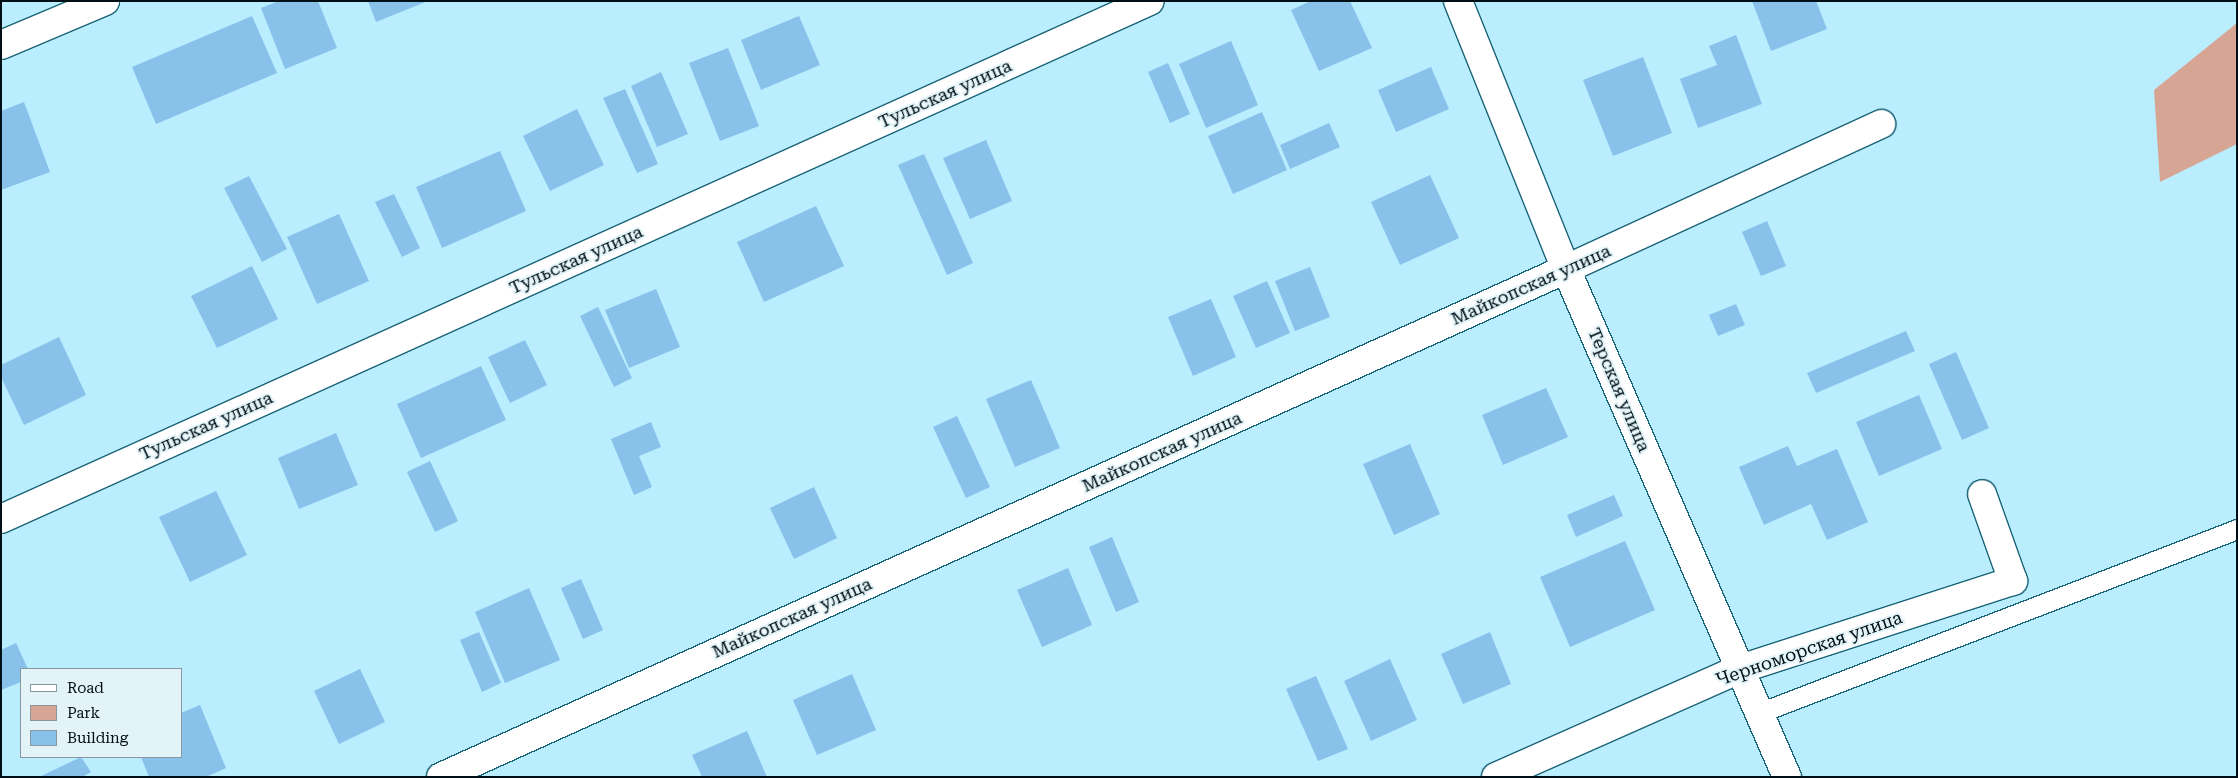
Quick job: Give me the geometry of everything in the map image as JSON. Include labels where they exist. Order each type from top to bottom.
[{"type":"street","points":[[1,45],[106,1]]},
{"type":"street","name":"Тульская улица","points":[[1,519],[1150,1]]},
{"type":"street","name":"Терская улица","points":[[1458,1],[1566,269],[1787,777]]},
{"type":"street","name":"Майкопская улица","points":[[441,777],[1566,269],[1881,124]]},
{"type":"street","name":"Черноморская улица","points":[[1496,777],[1740,669],[2013,581],[1982,494]]},
{"type":"lane","points":[[1759,713],[2237,529]]},
{"type":"green space","points":[[2237,23],[2237,144],[2160,182],[2154,90]]},
{"type":"building","points":[[279,1],[318,1],[337,48],[285,69],[261,8]]},
{"type":"building","points":[[368,1],[428,1],[376,22]]},
{"type":"building","points":[[1311,1],[1350,1],[1372,48],[1319,71],[1291,10]]},
{"type":"building","points":[[1752,1],[1816,1],[1827,29],[1771,51]]},
{"type":"building","points":[[252,16],[277,73],[156,124],[132,67]]},
{"type":"building","points":[[799,16],[820,65],[761,90],[741,40]]},
{"type":"building","points":[[1736,35],[1762,104],[1698,128],[1680,79],[1717,65],[1709,46]]},
{"type":"building","points":[[1231,41],[1258,105],[1206,128],[1179,64]]},
{"type":"building","points":[[728,48],[759,126],[720,141],[689,63]]},
{"type":"building","points":[[1643,57],[1672,133],[1613,156],[1583,80]]},
{"type":"building","points":[[1168,63],[1190,114],[1170,123],[1148,72]]},
{"type":"building","points":[[1431,67],[1449,109],[1396,132],[1378,90]]},
{"type":"building","points":[[661,72],[688,134],[657,147],[631,86]]},
{"type":"building","points":[[625,89],[658,164],[637,173],[603,98]]},
{"type":"building","points":[[24,102],[50,172],[1,190],[1,111]]},
{"type":"building","points":[[577,109],[604,165],[550,191],[523,136]]},
{"type":"building","points":[[1262,112],[1287,170],[1233,194],[1208,136]]},
{"type":"building","points":[[1329,123],[1340,147],[1290,169],[1280,145]]},
{"type":"building","points":[[986,140],[1012,201],[970,219],[943,158]]},
{"type":"building","points":[[500,151],[526,211],[442,248],[416,187]]},
{"type":"building","points":[[924,154],[973,263],[947,275],[898,165]]},
{"type":"building","points":[[1430,175],[1459,238],[1400,265],[1371,202]]},
{"type":"building","points":[[249,176],[287,249],[262,262],[224,188]]},
{"type":"building","points":[[394,194],[420,248],[402,257],[375,202]]},
{"type":"building","points":[[816,206],[844,266],[764,302],[737,242]]},
{"type":"building","points":[[339,214],[369,281],[317,304],[287,237]]},
{"type":"building","points":[[1767,221],[1786,266],[1761,276],[1742,232]]},
{"type":"building","points":[[252,266],[278,319],[217,348],[191,296]]},
{"type":"building","points":[[1310,267],[1330,317],[1295,331],[1275,281]]},
{"type":"building","points":[[1267,281],[1290,333],[1256,348],[1233,296]]},
{"type":"building","points":[[656,289],[680,347],[629,368],[605,310]]},
{"type":"building","points":[[1211,299],[1236,357],[1193,376],[1168,317]]},
{"type":"building","points":[[1736,304],[1745,325],[1718,336],[1709,315]]},
{"type":"building","points":[[598,307],[632,378],[614,387],[580,316]]},
{"type":"building","points":[[1906,331],[1915,351],[1816,393],[1807,373]]},
{"type":"building","points":[[59,337],[86,395],[24,425],[1,377],[1,365]]},
{"type":"building","points":[[525,340],[547,385],[510,403],[488,357]]},
{"type":"building","points":[[1956,352],[1989,428],[1962,440],[1929,364]]},
{"type":"building","points":[[481,366],[506,420],[421,458],[397,404]]},
{"type":"building","points":[[1031,380],[1060,448],[1015,467],[986,399]]},
{"type":"building","points":[[1546,388],[1568,437],[1503,465],[1482,415]]},
{"type":"building","points":[[1919,395],[1942,449],[1879,476],[1856,422]]},
{"type":"building","points":[[957,416],[990,487],[966,498],[933,427]]},
{"type":"building","points":[[651,422],[661,447],[639,456],[652,487],[634,495],[611,439]]},
{"type":"building","points":[[336,433],[358,485],[299,509],[278,458]]},
{"type":"building","points":[[1410,444],[1440,514],[1394,535],[1363,464]]},
{"type":"building","points":[[1788,446],[1797,466],[1837,449],[1868,522],[1827,540],[1811,504],[1764,525],[1739,467]]},
{"type":"building","points":[[430,461],[458,521],[435,532],[407,472]]},
{"type":"building","points":[[814,487],[837,538],[794,559],[770,508]]},
{"type":"building","points":[[216,491],[247,555],[190,582],[159,517]]},
{"type":"building","points":[[1614,495],[1623,516],[1576,537],[1567,515]]},
{"type":"building","points":[[1112,537],[1139,602],[1116,612],[1089,547]]},
{"type":"building","points":[[1625,541],[1655,610],[1570,647],[1540,577]]},
{"type":"building","points":[[1068,568],[1092,625],[1042,647],[1017,590]]},
{"type":"building","points":[[581,579],[603,630],[583,639],[561,588]]},
{"type":"building","points":[[529,588],[560,660],[505,683],[475,612]]},
{"type":"building","points":[[479,632],[501,683],[482,692],[460,640]]},
{"type":"building","points":[[1490,632],[1511,684],[1463,704],[1441,654]]},
{"type":"building","points":[[16,643],[28,668],[20,668],[20,682],[1,690],[1,650]]},
{"type":"building","points":[[1390,659],[1417,720],[1371,741],[1344,681]]},
{"type":"building","points":[[360,669],[385,722],[339,744],[314,691]]},
{"type":"building","points":[[852,674],[876,730],[817,755],[793,700]]},
{"type":"building","points":[[1316,676],[1348,749],[1318,761],[1286,689]]},
{"type":"building","points":[[200,705],[226,768],[206,777],[149,777],[141,758],[182,758],[182,713]]},
{"type":"building","points":[[747,731],[767,777],[702,777],[692,755]]},
{"type":"building","points":[[79,758],[82,758],[91,772],[82,777],[39,777]]}]
